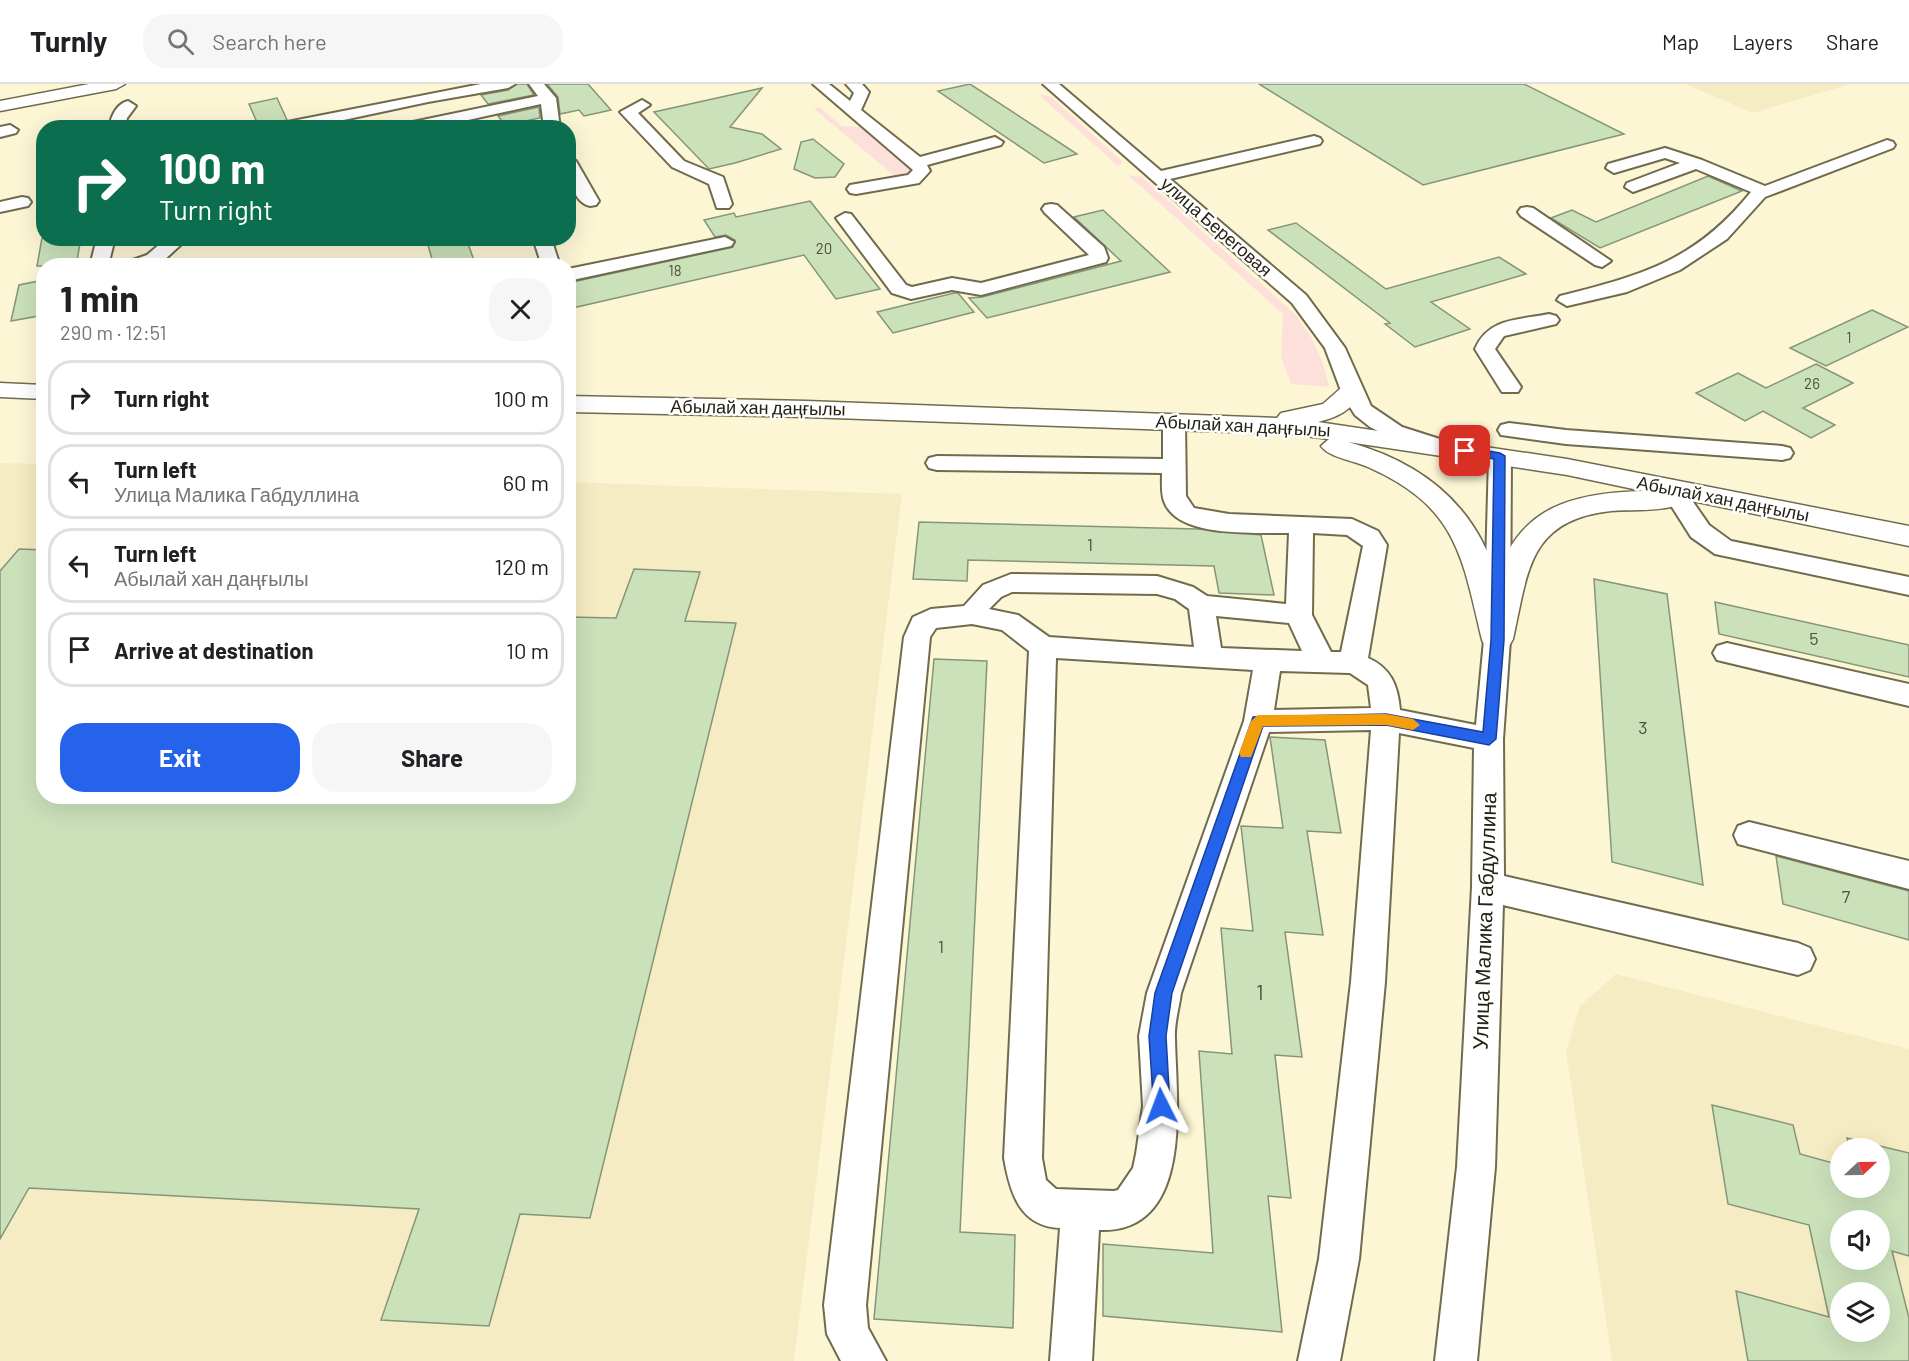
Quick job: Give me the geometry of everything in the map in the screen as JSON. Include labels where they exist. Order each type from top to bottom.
[{"type":"main road","points":[[0,106],[116,84]]},
{"type":"main road","points":[[0,390],[36,392]]},
{"type":"main road","points":[[1204,423],[1318,414],[1339,406],[1350,393]]},
{"type":"main road","name":"Абылай хан даңғылы","points":[[576,404],[1289,426],[1438,446],[1499,469],[1777,510],[1909,536]]},
{"type":"main road","points":[[1204,423],[1349,450],[1392,468],[1417,483],[1450,509],[1466,534],[1497,640]]},
{"type":"main road","points":[[1497,640],[1519,555],[1526,542],[1537,531],[1564,512],[1676,494]]},
{"type":"street","points":[[319,120],[420,98],[508,84]]},
{"type":"street","points":[[536,84],[548,98],[551,120]]},
{"type":"street","points":[[820,84],[917,163],[922,171],[912,179],[856,189]]},
{"type":"street","points":[[853,84],[862,92],[854,111]]},
{"type":"street","name":"улица Береговая","points":[[1050,84],[1305,306],[1340,358],[1350,393]]},
{"type":"street","points":[[445,120],[548,98]]},
{"type":"street","points":[[642,105],[628,112],[678,164],[717,181],[723,204]]},
{"type":"street","points":[[118,120],[128,106]]},
{"type":"street","points":[[1158,177],[1314,141]]},
{"type":"street","points":[[917,163],[995,142]]},
{"type":"street","points":[[1614,168],[1665,153],[1696,163],[1766,192],[1887,145]]},
{"type":"street","points":[[1633,187],[1696,163]]},
{"type":"street","points":[[576,175],[590,201]]},
{"type":"street","points":[[1567,300],[1596,296],[1625,287],[1718,240],[1744,214],[1758,195]]},
{"type":"street","points":[[0,207],[22,202]]},
{"type":"street","points":[[845,218],[899,289],[911,293],[952,284],[981,289],[1099,258],[1098,251],[1051,209]]},
{"type":"street","points":[[1527,212],[1602,261]]},
{"type":"street","points":[[576,273],[725,242]]},
{"type":"street","points":[[155,258],[169,246]]},
{"type":"street","points":[[1510,387],[1485,349],[1490,337],[1497,331],[1550,320]]},
{"type":"street","points":[[1350,393],[1370,417],[1382,425],[1438,446]]},
{"type":"street","points":[[1174,422],[1176,505],[1193,518],[1352,527],[1368,532],[1376,545],[1353,663]]},
{"type":"street","points":[[1509,430],[1566,437],[1782,453]]},
{"type":"street","points":[[937,463],[1174,466]]},
{"type":"street","name":"Улица Малика Габдуллина","points":[[1456,1361],[1476,1167],[1488,887],[1489,739],[1497,640],[1499,469]]},
{"type":"street","points":[[1676,494],[1700,531],[1724,548],[1909,586]]},
{"type":"street","points":[[1302,525],[1299,615],[1307,636],[1323,662]]},
{"type":"street","points":[[972,615],[982,597],[1011,583],[1157,585],[1184,593],[1201,605],[1299,615]]},
{"type":"street","points":[[1201,605],[1209,658]]},
{"type":"street","points":[[865,1361],[849,1334],[845,1305],[917,637],[922,624],[930,619],[972,615],[1009,622],[1042,647],[1209,658],[1353,663],[1367,668],[1378,677],[1384,688],[1386,719],[1368,982],[1340,1248],[1320,1361]]},
{"type":"street","points":[[1042,647],[1023,1158],[1029,1189],[1038,1200],[1051,1208],[1081,1210],[1114,1211],[1131,1205],[1151,1176],[1161,1106],[1157,1036],[1164,993],[1258,721],[1268,661]]},
{"type":"street","points":[[1727,653],[1909,695]]},
{"type":"street","points":[[1258,721],[1386,719],[1489,739]]},
{"type":"street","points":[[1749,835],[1909,875]]},
{"type":"street","points":[[1488,887],[1798,959]]},
{"type":"street","points":[[1071,1361],[1081,1210]]},
{"type":"shaded area","points":[[1685,84],[1851,84],[1753,113]]},
{"type":"shaded area","points":[[1038,94],[1050,96],[1123,162],[1118,166]]},
{"type":"shaded area","points":[[819,107],[842,126],[865,127],[913,170],[896,177],[814,109]]},
{"type":"shaded area","points":[[1128,175],[1142,177],[1296,315],[1311,337],[1323,363],[1329,387],[1291,384],[1281,357],[1283,314]]},
{"type":"shaded area","points":[[0,463],[36,464],[36,804],[576,804],[576,482],[902,494],[794,1361],[0,1361]]},
{"type":"shaded area","points":[[1616,974],[1909,1049],[1909,1361],[1612,1361],[1566,1051],[1580,1006]]},
{"type":"building","points":[[517,84],[527,84],[534,95],[488,104],[481,95],[508,90]]},
{"type":"building","points":[[547,84],[588,84],[611,110],[584,116],[579,110],[560,114],[558,97]]},
{"type":"building","points":[[970,84],[1077,154],[1044,163],[938,91]]},
{"type":"building","points":[[1259,84],[1524,84],[1624,134],[1423,185]]},
{"type":"building","points":[[762,88],[730,127],[762,134],[781,149],[709,169],[654,112]]},
{"type":"building","points":[[277,98],[287,120],[256,120],[249,104]]},
{"type":"building","points":[[539,107],[540,118],[501,120],[498,116]]},
{"type":"building","points":[[813,139],[844,164],[835,177],[815,178],[794,169],[801,142]]},
{"type":"building","points":[[1708,176],[1742,191],[1600,248],[1551,218],[1572,210],[1596,222]]},
{"type":"building","points":[[810,201],[880,289],[836,299],[804,255],[576,307],[576,281],[733,247],[735,240],[726,235],[715,237],[704,220],[734,213],[736,217]]},
{"type":"building","points":[[1103,210],[1170,272],[987,318],[969,298],[982,297],[1121,261],[1074,217]]},
{"type":"building","points":[[1296,223],[1386,289],[1499,257],[1526,274],[1431,302],[1470,329],[1415,347],[1385,324],[1390,323],[1268,230]]},
{"type":"building","points":[[41,246],[80,246],[77,258],[38,258]]},
{"type":"building","points":[[428,246],[469,246],[473,258],[432,258]]},
{"type":"building","points":[[36,282],[36,316],[11,321],[19,285]]},
{"type":"building","points":[[958,293],[974,312],[893,333],[877,312]]},
{"type":"building","points":[[1872,310],[1908,327],[1826,366],[1790,348]]},
{"type":"building","points":[[1816,364],[1853,383],[1803,408],[1835,425],[1811,438],[1763,411],[1745,421],[1696,393],[1738,373],[1766,388]]},
{"type":"building","points":[[919,522],[1198,529],[1261,535],[1274,595],[1219,593],[1214,566],[968,560],[967,581],[913,579]]},
{"type":"building","points":[[19,549],[36,550],[36,804],[576,804],[576,617],[616,618],[634,569],[700,572],[685,621],[736,623],[590,1218],[520,1214],[489,1326],[381,1320],[419,1209],[29,1188],[0,1239],[0,571]]},
{"type":"building","points":[[1594,579],[1667,594],[1703,885],[1612,862]]},
{"type":"building","points":[[1715,602],[1909,645],[1909,677],[1719,634]]},
{"type":"building","points":[[934,659],[987,661],[960,1232],[1015,1235],[1013,1328],[874,1319]]},
{"type":"building","points":[[1270,737],[1325,740],[1341,833],[1307,831],[1323,935],[1285,932],[1302,1057],[1275,1055],[1291,1198],[1268,1196],[1282,1332],[1103,1316],[1103,1244],[1213,1253],[1199,1051],[1232,1054],[1221,928],[1253,931],[1241,826],[1283,828]]},
{"type":"building","points":[[1776,856],[1909,891],[1909,940],[1783,904]]},
{"type":"building","points":[[1712,1105],[1793,1125],[1800,1154],[1830,1162],[1830,1198],[1890,1198],[1890,1148],[1909,1153],[1909,1256],[1892,1251],[1909,1318],[1909,1361],[1748,1361],[1736,1291],[1829,1317],[1809,1225],[1728,1204]]},
{"type":"slow traffic","points":[[1246,753],[1258,721],[1386,719],[1413,725]]},
{"type":"route","points":[[1161,1106],[1157,1036],[1164,993],[1258,721],[1386,719],[1489,739],[1497,640],[1500,456],[1465,451]]}]
